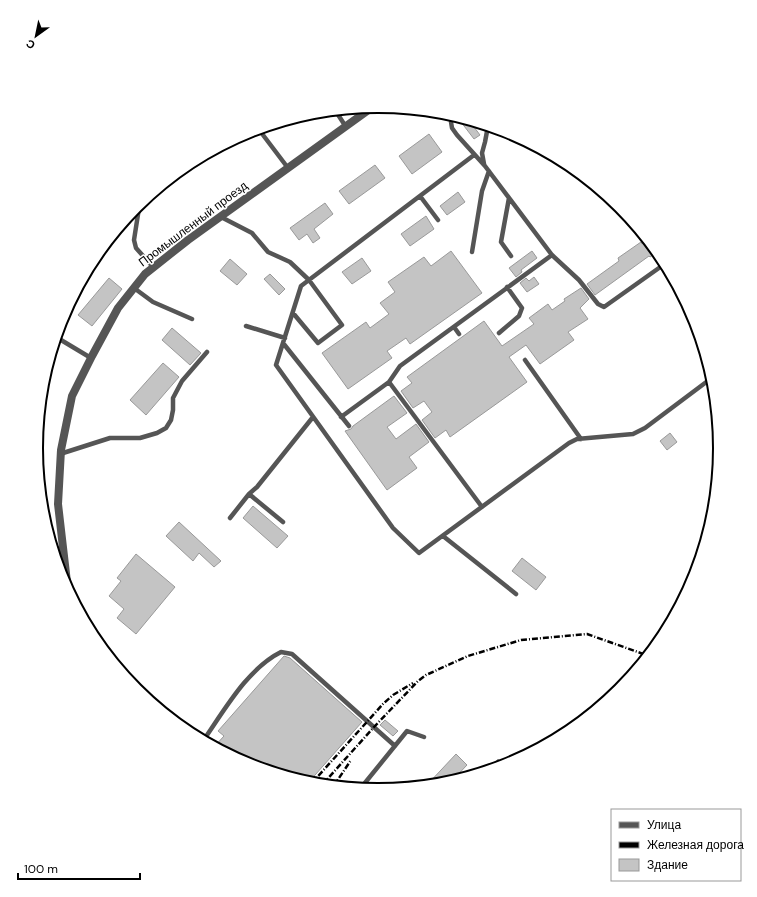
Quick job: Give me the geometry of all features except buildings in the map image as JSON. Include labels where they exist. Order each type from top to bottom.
[{"type":"street","name":"Промышленный проезд","points":[[65,567],[58,504],[60,454],[72,396],[118,308],[145,274],[153,267],[221,216],[365,114]]},
{"type":"lane","points":[[339,116],[346,127]]},
{"type":"lane","points":[[451,121],[452,128],[489,171],[552,255],[579,280],[598,304],[604,306],[661,268]]},
{"type":"lane","points":[[485,166],[482,153],[487,131]]},
{"type":"lane","points":[[262,134],[288,168]]},
{"type":"lane","points":[[474,155],[301,286],[276,366],[393,528],[419,553],[569,443],[581,439],[633,434],[644,428],[708,381]]},
{"type":"lane","points":[[472,252],[482,191],[489,171]]},
{"type":"lane","points":[[420,196],[438,220]]},
{"type":"lane","points":[[509,198],[501,242],[511,256]]},
{"type":"lane","points":[[138,214],[134,240],[136,248],[153,267]]},
{"type":"lane","points":[[221,216],[252,233],[268,252],[290,262],[309,280],[342,325],[318,343],[293,313]]},
{"type":"lane","points":[[341,416],[389,382],[400,366],[552,255]]},
{"type":"lane","points":[[134,288],[153,302],[192,319]]},
{"type":"lane","points":[[499,333],[519,316],[522,308],[507,288]]},
{"type":"lane","points":[[246,326],[284,340],[349,426]]},
{"type":"lane","points":[[454,327],[459,334]]},
{"type":"lane","points":[[61,340],[91,358]]},
{"type":"lane","points":[[60,454],[110,438],[140,438],[157,433],[166,428],[171,420],[173,398],[182,381],[207,352]]},
{"type":"lane","points":[[525,360],[581,439]]},
{"type":"lane","points":[[389,382],[482,507]]},
{"type":"lane","points":[[230,518],[313,417]]},
{"type":"lane","points":[[249,494],[283,522]]},
{"type":"lane","points":[[443,536],[516,594]]},
{"type":"lane","points":[[207,737],[243,684],[270,657],[281,652],[292,654],[395,746]]},
{"type":"lane","points":[[365,783],[407,731],[424,737]]},
{"type":"railway","points":[[327,780],[418,681],[426,675],[468,656],[521,640],[587,634],[644,654]]},
{"type":"railway","points":[[316,778],[383,704],[393,695],[413,683]]},
{"type":"railway","points":[[337,781],[351,760]]}]
